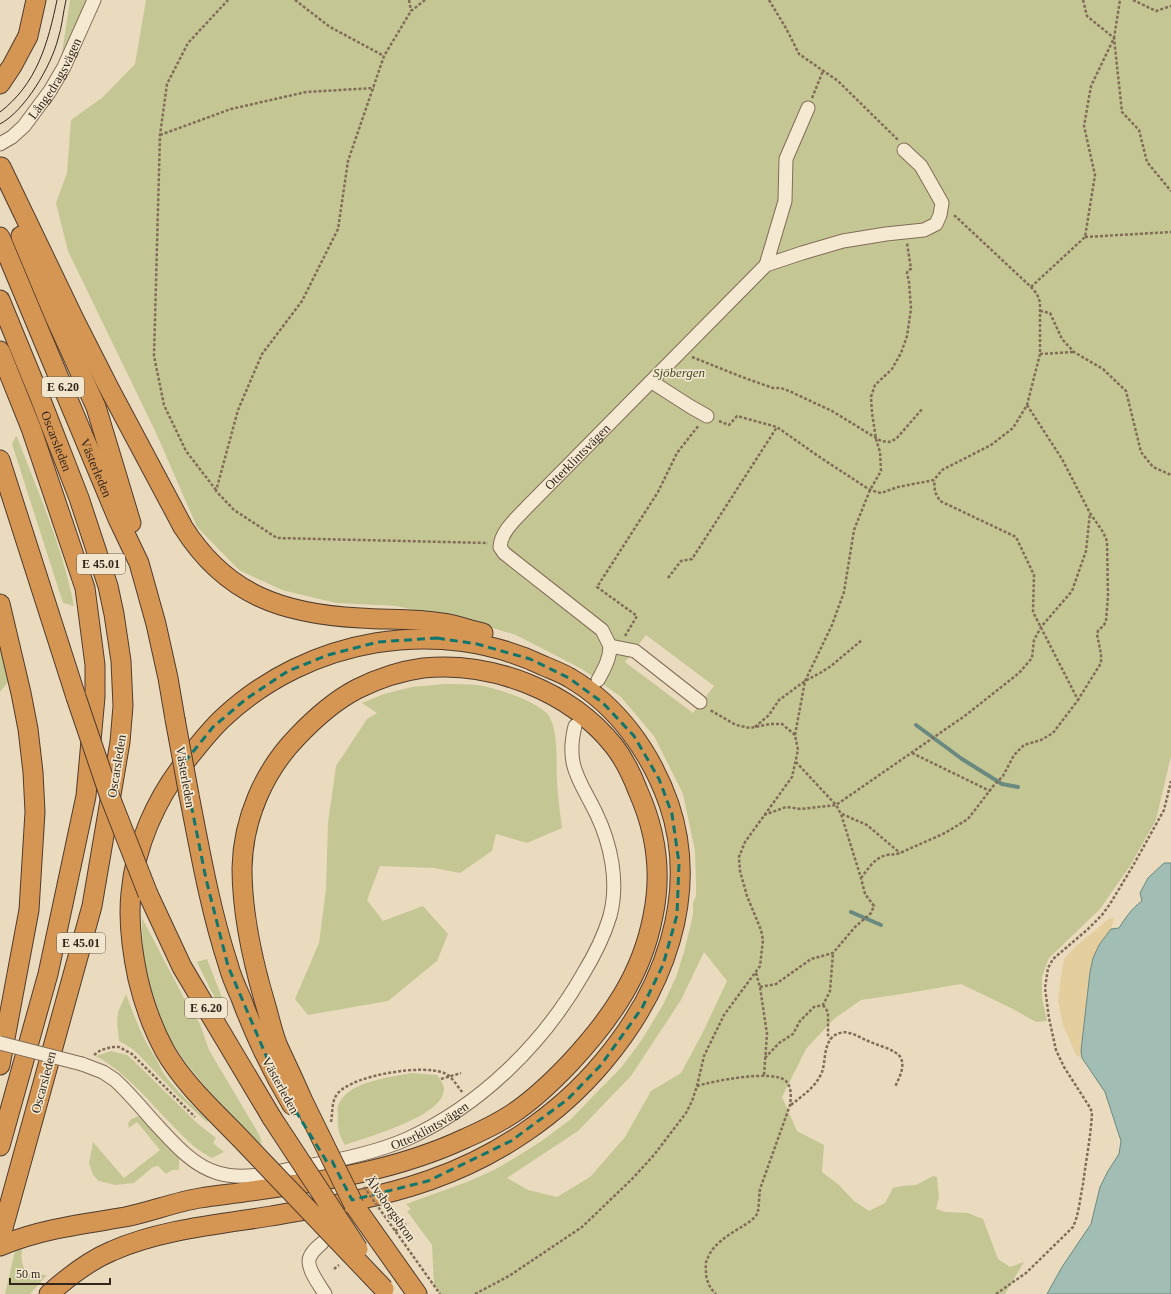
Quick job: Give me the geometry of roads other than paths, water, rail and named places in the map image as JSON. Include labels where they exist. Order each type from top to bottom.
[{"type":"highway","points":[[0,84],[12,66],[28,36],[36,0]]},
{"type":"highway","points":[[0,166],[7,202],[55,317],[96,408],[130,520],[139,563]]},
{"type":"highway","points":[[0,166],[78,326],[183,527],[193,542],[218,570],[229,580],[258,597],[295,610],[360,618],[405,619],[441,623],[495,637],[519,648],[530,659]]},
{"type":"highway","name":"Västerleden","points":[[0,237],[118,519],[139,563],[156,624],[168,678],[206,879],[217,928],[228,966],[262,1050],[276,1079],[297,1102]]},
{"type":"highway","name":"Oscarsleden","points":[[0,300],[79,498],[108,586],[120,654],[123,681],[123,706],[120,742],[92,906],[0,1240]]},
{"type":"highway","name":"Oscarsleden","points":[[0,351],[31,428],[85,588],[95,665],[86,796],[48,974],[0,1146]]},
{"type":"highway","name":"E 6.20","points":[[0,460],[42,594]]},
{"type":"highway","points":[[0,485],[42,594]]},
{"type":"highway","name":"Västerleden","points":[[42,594],[110,797],[148,894],[182,967],[272,1118],[386,1292]]},
{"type":"highway","points":[[0,604],[28,728],[36,812],[29,910],[0,1065]]},
{"type":"highway","points":[[49,1294],[62,1282],[92,1261],[110,1251],[132,1243],[182,1231],[282,1214],[341,1203],[390,1192],[428,1181],[472,1162],[511,1141],[568,1098],[601,1065],[633,1021],[663,965],[673,934],[679,892],[680,863],[672,814],[659,779],[634,736],[620,718],[594,695],[570,678],[530,659],[500,649],[437,638],[413,638],[378,642],[328,655],[306,663],[288,671],[268,683],[225,716],[213,728],[172,778],[150,820],[139,851],[131,893],[130,926],[134,959],[141,989],[152,1024],[166,1054],[187,1082],[240,1138],[386,1292]]},
{"type":"highway","points":[[0,1246],[44,1231],[145,1213],[200,1198],[250,1191],[361,1173],[402,1162],[444,1148],[482,1131],[509,1116],[532,1100],[584,1049],[610,1017],[633,977],[650,933],[658,871],[651,823],[626,764],[614,746],[586,718],[542,689],[491,672],[450,668],[421,668],[379,679],[360,687],[341,698],[320,714],[285,749],[278,759],[262,787],[248,822],[244,844],[242,866],[244,904],[249,941],[276,1041],[297,1102],[354,1205],[417,1294]]},
{"type":"street","name":"Långedragsvägen","points":[[0,144],[12,137],[24,126],[50,91],[64,67],[94,0]]},
{"type":"street","points":[[766,265],[785,201],[786,159],[808,108]]},
{"type":"street","points":[[766,265],[843,242],[924,230],[936,224],[940,215],[942,203],[921,166],[904,150]]},
{"type":"street","name":"Otterklintsvägen","points":[[615,647],[602,630],[513,560],[502,550],[500,544],[508,530],[523,512],[766,265]]},
{"type":"street","points":[[652,382],[707,416]]},
{"type":"street","points":[[598,680],[610,653],[615,647],[635,651],[700,702]]},
{"type":"street","name":"Otterklintsvägen","points":[[0,1043],[87,1062],[116,1080],[183,1152],[206,1169],[217,1173],[238,1177],[314,1165],[380,1148],[406,1139],[445,1119],[488,1088],[534,1042],[554,1018],[574,991],[589,964],[610,917],[614,885],[610,852],[602,826],[576,775],[573,765],[571,754],[572,738],[575,726]]},
{"type":"street","points":[[322,1242],[309,1258],[309,1265],[314,1277],[325,1294]]},
{"type":"waterway","points":[[916,725],[962,759],[1002,784],[1018,787]]},
{"type":"waterway","points":[[851,912],[881,925]]},
{"type":"tram line","points":[[0,112],[13,101],[32,76],[50,32],[57,0]]},
{"type":"tram line","points":[[0,124],[19,109],[36,87],[50,62],[61,30],[66,0]]},
{"type":"park label","name":"Sjöbergen","points":[[679,372]]}]
